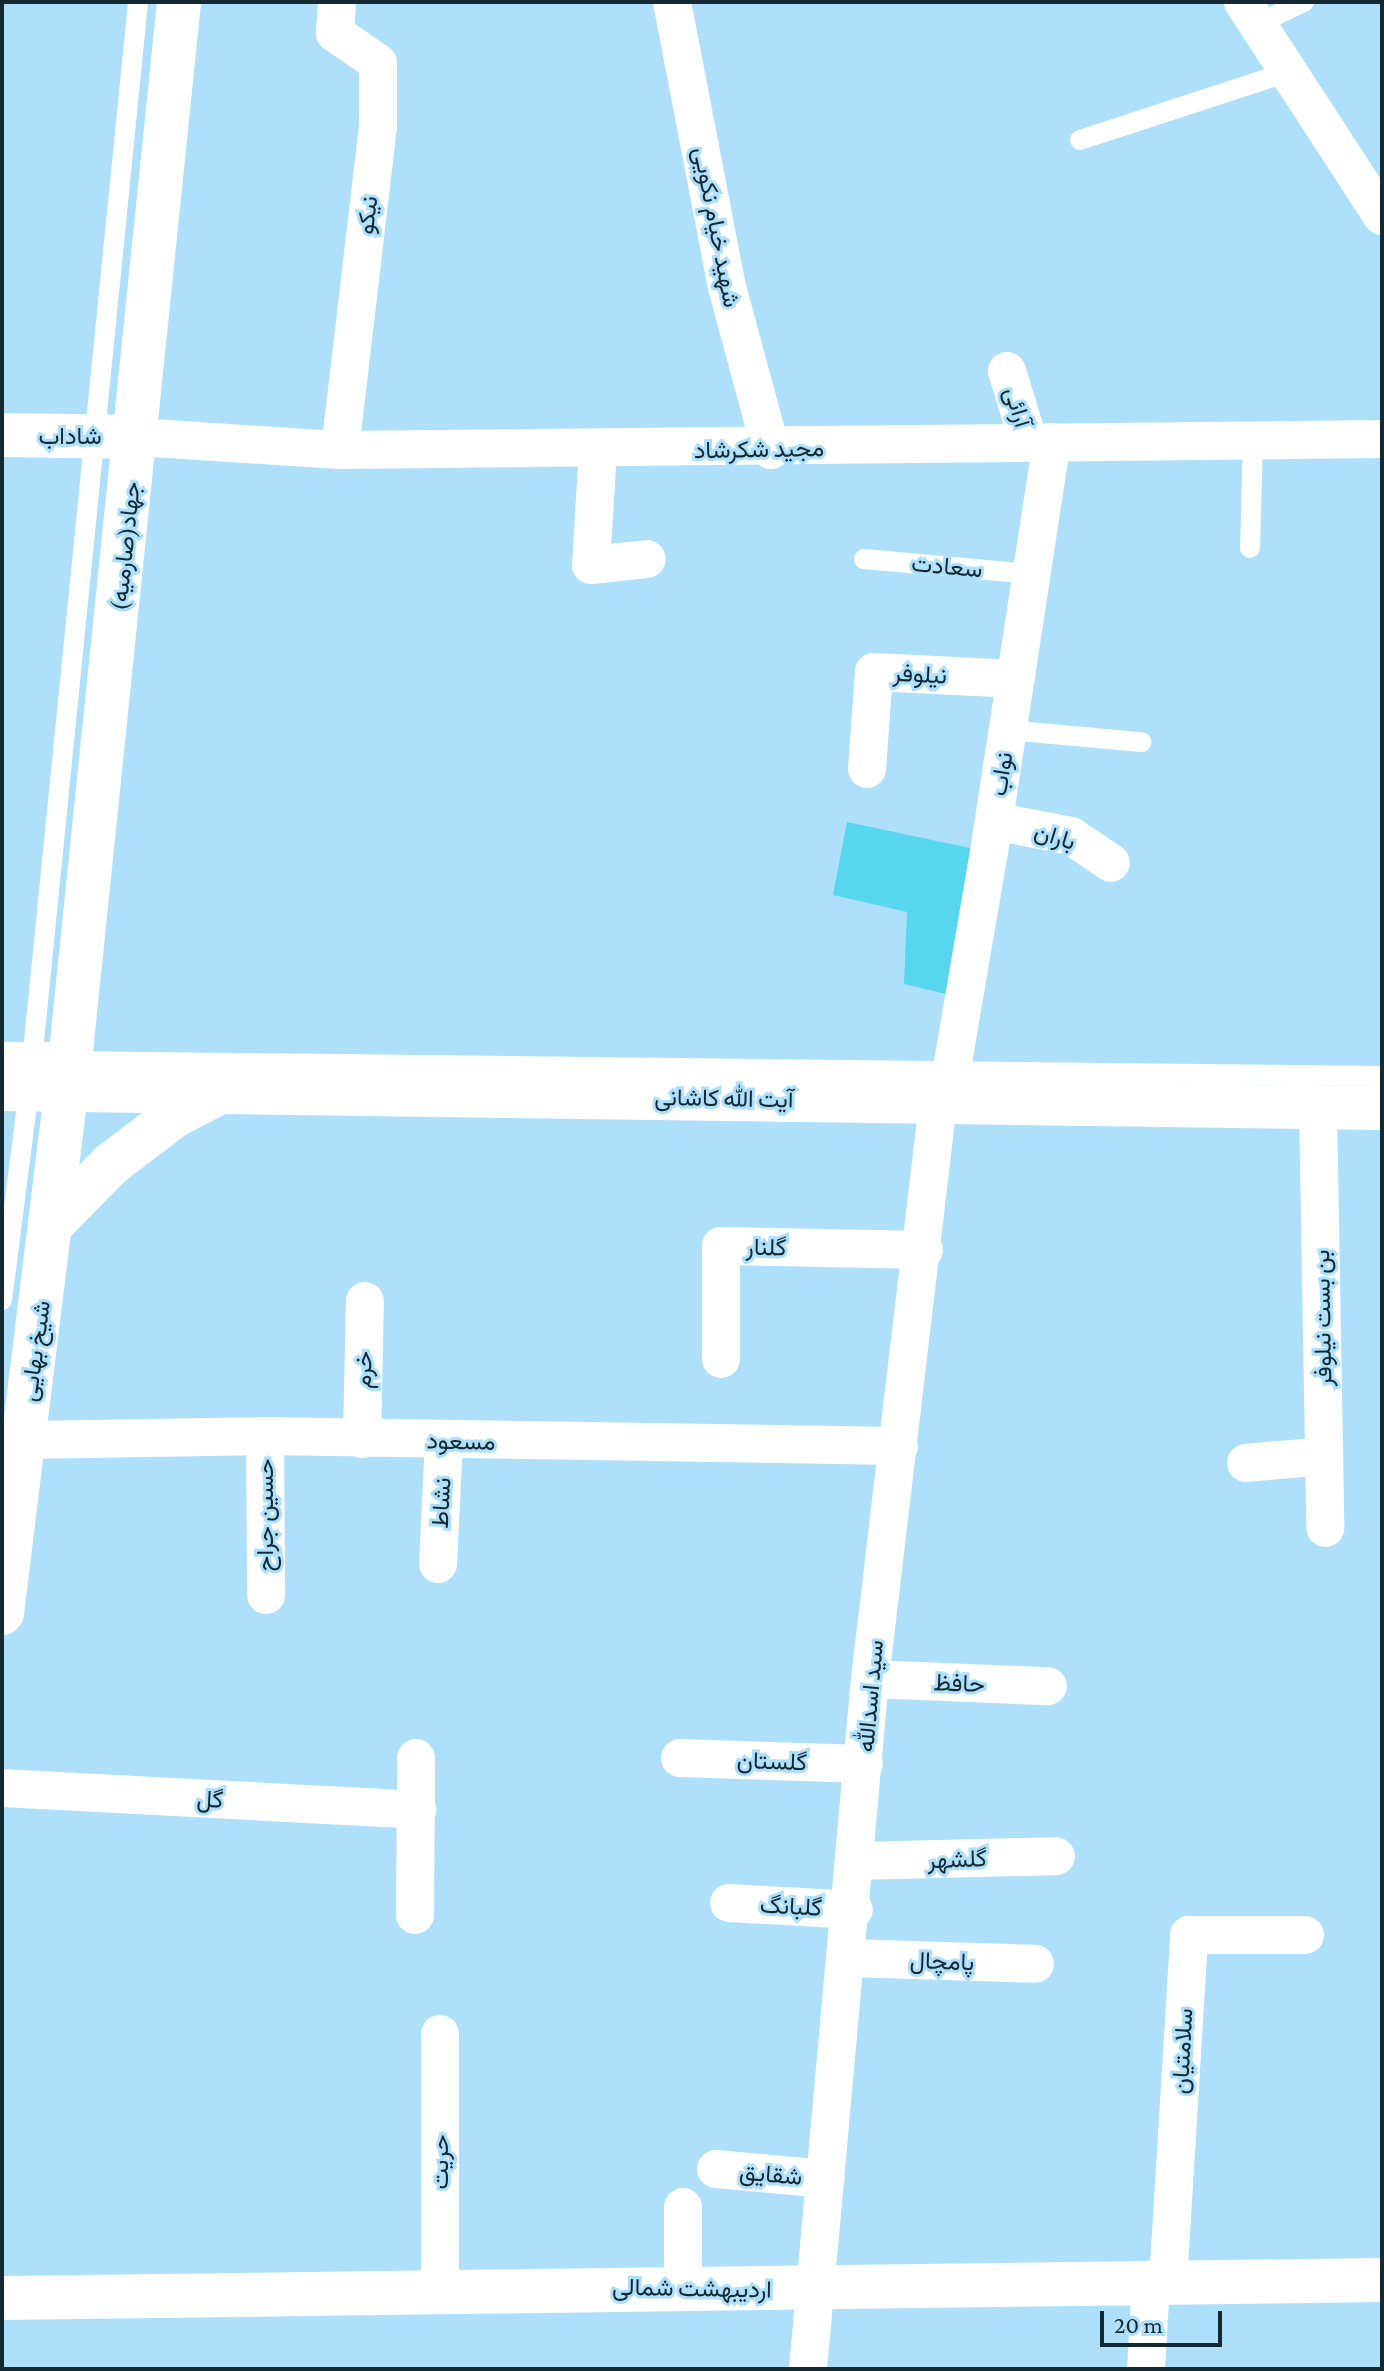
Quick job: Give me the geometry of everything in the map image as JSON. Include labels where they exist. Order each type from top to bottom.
[{"type":"main road","name":"جهاد(صارمیه)","points":[[34,1075],[137,437],[179,2]]},
{"type":"main road","name":"شاداب","points":[[2,435],[137,437]]},
{"type":"main road","name":"آیت الله کاشانی","points":[[34,1075],[229,1087],[945,1085],[1382,1108]]},
{"type":"main road","name":"شیخ بهایی","points":[[2,1613],[51,1225],[34,1075]]},
{"type":"main road","points":[[51,1225],[111,1164],[174,1116],[229,1087]]},
{"type":"main road","name":"اردیبهشت شمالی","points":[[2,2298],[683,2285],[816,2290],[1382,2280]]},
{"type":"street","name":"نیکو","points":[[337,2],[335,33],[378,63],[378,126],[340,450]]},
{"type":"street","name":"شهید خیام نکویی","points":[[672,2],[727,287],[771,450]]},
{"type":"street","points":[[1248,14],[1382,216]]},
{"type":"street","name":"آرائی","points":[[1007,371],[1040,442]]},
{"type":"street","name":"مجید شکرشاد","points":[[137,437],[340,450],[771,450],[1040,442],[1382,439]]},
{"type":"street","name":"نواب","points":[[945,1085],[994,821],[1016,679],[1031,574],[1040,442]]},
{"type":"street","points":[[598,450],[591,565],[647,559]]},
{"type":"street","name":"نیلوفر","points":[[867,769],[874,672],[1016,679]]},
{"type":"street","name":"باران","points":[[994,821],[1071,836],[1111,863]]},
{"type":"street","name":"سید اسدالله","points":[[808,2369],[854,1910],[870,1679],[945,1085]]},
{"type":"street","name":"بن بست نیلوفر","points":[[1318,1107],[1325,1528]]},
{"type":"street","name":"گلنار","points":[[721,1359],[721,1246],[924,1250]]},
{"type":"street","name":"خرم","points":[[362,1439],[365,1301]]},
{"type":"street","name":"مسعود","points":[[23,1440],[265,1436],[899,1446]]},
{"type":"street","name":"حسین جراح","points":[[265,1436],[266,1595]]},
{"type":"street","name":"نشاط","points":[[438,1564],[444,1441]]},
{"type":"street","points":[[1246,1463],[1324,1456]]},
{"type":"street","name":"حافظ","points":[[870,1679],[1048,1686]]},
{"type":"street","points":[[415,1915],[416,1758]]},
{"type":"street","name":"گلستان","points":[[680,1758],[864,1764]]},
{"type":"street","name":"گل","points":[[2,1788],[417,1810]]},
{"type":"street","name":"گلشهر","points":[[858,1861],[1056,1856]]},
{"type":"street","name":"گلبانگ","points":[[729,1903],[854,1910]]},
{"type":"street","name":"سلامتیان","points":[[1160,2282],[1189,1935],[1305,1935]]},
{"type":"street","name":"پامچال","points":[[849,1958],[1035,1964]]},
{"type":"street","name":"حریت","points":[[440,2034],[440,2291]]},
{"type":"street","name":"شقایق","points":[[716,2169],[826,2179]]},
{"type":"street","points":[[683,2207],[683,2285]]},
{"type":"street","points":[[1146,2369],[1160,2282]]},
{"type":"lane","name":"جهاد(صارمیه)","points":[[34,1075],[138,2]]},
{"type":"lane","points":[[1248,14],[1304,2]]},
{"type":"lane","points":[[1080,140],[1288,72]]},
{"type":"lane","points":[[1250,548],[1253,440]]},
{"type":"lane","name":"سعادت","points":[[864,559],[1031,574]]},
{"type":"lane","points":[[1008,730],[1141,742]]},
{"type":"lane","name":"آیت الله کاشانی","points":[[34,1075],[945,1085],[1382,1076]]},
{"type":"lane","name":"شیخ بهایی","points":[[2,1300],[34,1075]]},
{"type":"building","points":[[847,822],[989,852],[959,997],[904,984],[907,912],[833,895]]}]
